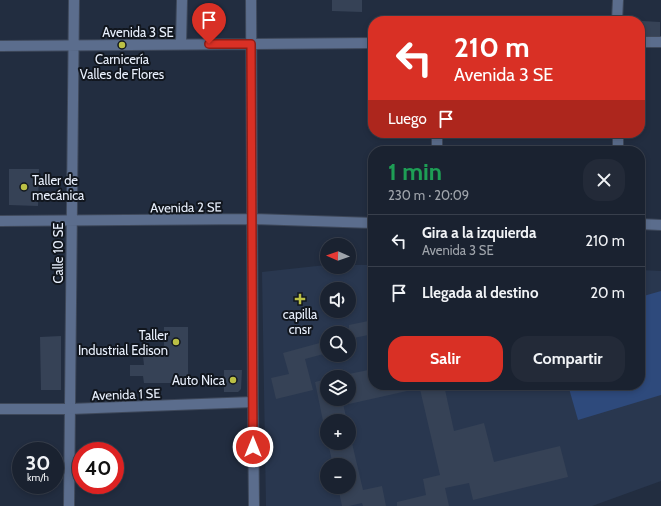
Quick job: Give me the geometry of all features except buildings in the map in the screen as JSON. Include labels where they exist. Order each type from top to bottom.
[{"type":"street","name":"Calle 10 SE","points":[[69,506],[74,0]]},
{"type":"street","points":[[181,44],[182,0]]},
{"type":"street","points":[[251,0],[254,506]]},
{"type":"street","points":[[618,0],[618,16]]},
{"type":"street","points":[[645,42],[661,42]]},
{"type":"street","name":"Avenida 3 SE","points":[[0,46],[368,44]]},
{"type":"street","name":"Avenida 2 SE","points":[[0,222],[252,219],[368,223]]},
{"type":"street","points":[[645,224],[661,224]]},
{"type":"street","name":"Avenida 1 SE","points":[[0,409],[70,410],[253,402]]},
{"type":"shaded area","points":[[356,265],[368,265],[368,390],[645,390],[645,270],[661,271],[661,481],[592,506],[266,506],[262,272],[320,266],[320,274],[356,274]]},
{"type":"shaded area","points":[[661,291],[661,395],[578,420],[569,390],[645,390],[645,296]]},
{"type":"place","name":"Carnicería Valles de Flores","points":[[122,45]]},
{"type":"place","name":"Taller de mecánica","points":[[24,187]]},
{"type":"place","name":"capilla cnsr","points":[[300,299]]},
{"type":"place","name":"Taller Industrial Edison","points":[[176,342]]},
{"type":"place","name":"Auto Nica","points":[[233,380]]},
{"type":"route","points":[[209,44],[251,44],[253,447]]}]
